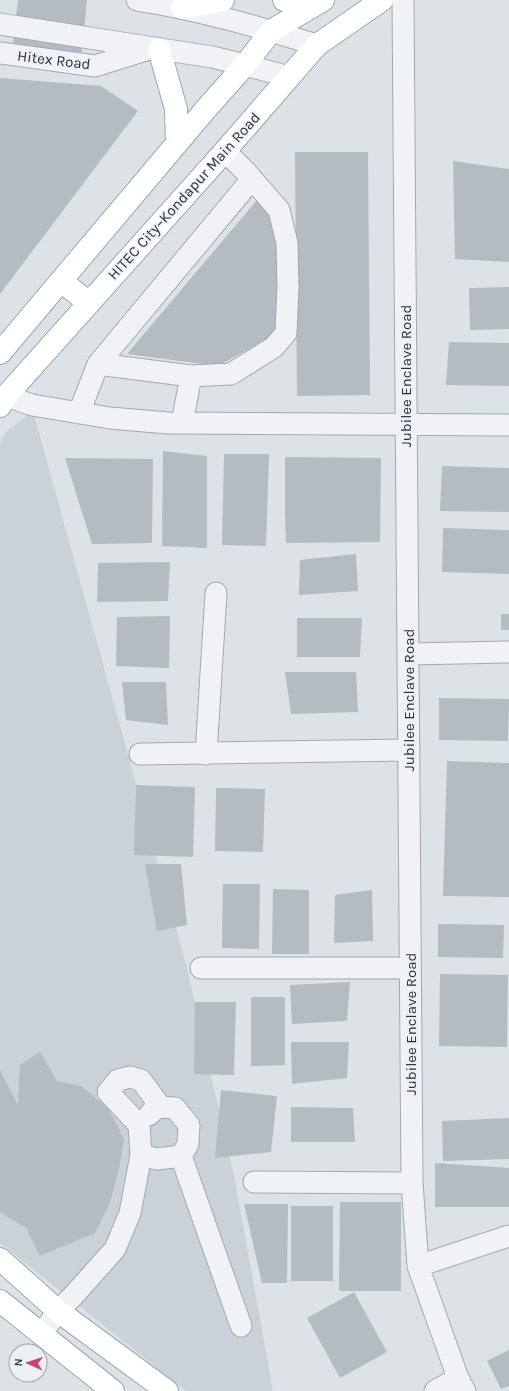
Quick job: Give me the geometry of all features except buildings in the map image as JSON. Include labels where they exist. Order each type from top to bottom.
[{"type":"main road","points":[[170,4],[223,0]]},
{"type":"main road","points":[[284,0],[321,1]]},
{"type":"main road","name":"HITEC City–Kondapur Main Road","points":[[3,401],[317,45],[382,0]]},
{"type":"main road","points":[[0,353],[245,64],[271,31],[321,1]]},
{"type":"main road","points":[[156,49],[176,109],[177,143]]},
{"type":"main road","points":[[61,281],[89,303]]},
{"type":"main road","points":[[0,1259],[58,1311],[167,1391]]},
{"type":"main road","points":[[0,1301],[113,1391]]},
{"type":"street","points":[[137,0],[170,4],[317,45]]},
{"type":"street","name":"Jubilee Enclave Road","points":[[403,0],[412,1183],[418,1266],[461,1384]]},
{"type":"street","name":"Hitex Road","points":[[0,24],[212,57],[245,64],[289,77]]},
{"type":"street","name":"Hitex Road","points":[[0,53],[95,66],[156,49]]},
{"type":"street","points":[[98,364],[191,376],[231,374],[274,347],[286,333],[288,287],[287,243],[279,210],[246,172],[225,151]]},
{"type":"street","points":[[79,413],[98,364],[252,179]]},
{"type":"street","points":[[182,423],[191,376]]},
{"type":"street","points":[[3,401],[110,418],[168,423],[509,425]]},
{"type":"street","points":[[206,754],[216,593]]},
{"type":"street","points":[[409,654],[509,652]]},
{"type":"street","points":[[140,754],[409,750]]},
{"type":"street","points":[[201,968],[410,968]]},
{"type":"street","points":[[42,1333],[58,1311],[115,1249],[130,1213],[141,1155],[139,1126],[108,1092],[118,1080],[130,1077],[141,1080],[160,1106]]},
{"type":"street","points":[[139,1126],[154,1110],[160,1106],[175,1108],[189,1125],[188,1144],[181,1156],[241,1326]]},
{"type":"street","points":[[141,1155],[157,1159],[181,1156]]},
{"type":"street","points":[[254,1182],[412,1183]]},
{"type":"street","points":[[418,1266],[509,1236]]},
{"type":"street","points":[[435,1391],[461,1384]]},
{"type":"shaded area","points":[[33,411],[187,968],[235,1181],[273,1391],[186,1391],[0,1243],[0,444],[5,433]]}]
